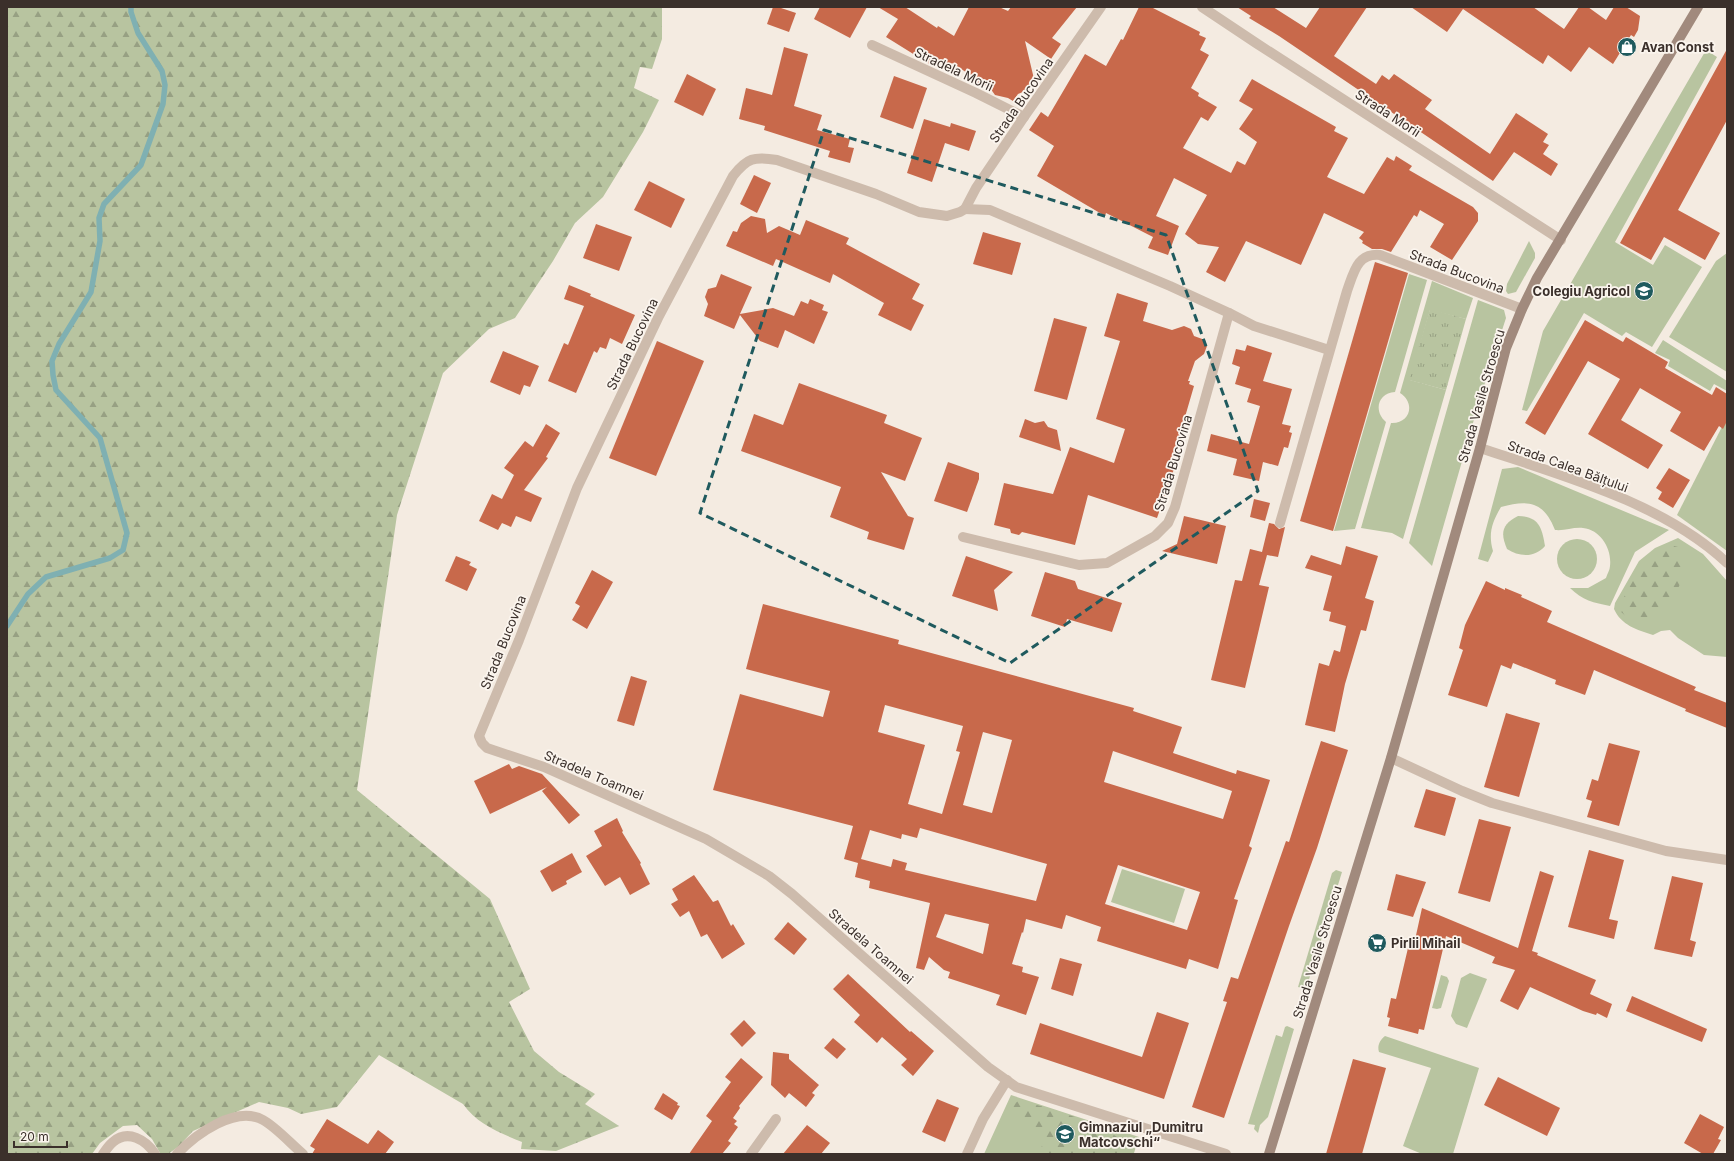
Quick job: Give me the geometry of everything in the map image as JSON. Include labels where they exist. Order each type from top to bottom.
[{"type":"main road","name":"Strada Vasile Stroescu","points":[[1269,1154],[1390,758],[1480,448],[1506,348],[1537,278],[1561,240],[1698,7]]},
{"type":"street","name":"Strada Bucovina","points":[[497,752],[484,746],[481,741],[480,732],[516,647],[577,488],[658,318],[733,176],[740,166],[749,159],[767,158],[777,160],[876,194],[919,212],[947,216],[960,212],[965,209],[976,188],[1101,7]]},
{"type":"street","name":"Strada Morii","points":[[1202,7],[1269,52],[1561,240]]},
{"type":"street","name":"Stradela Morii","points":[[872,45],[1024,117]]},
{"type":"street","name":"Strada Bucovina","points":[[965,209],[990,210],[1170,286],[1254,326],[1329,350]]},
{"type":"street","name":"Strada Bucovina","points":[[1280,523],[1329,350],[1352,276],[1363,257],[1372,254],[1380,255],[1522,309]]},
{"type":"street","name":"Strada Bucovina","points":[[963,537],[1079,565],[1107,563],[1155,536],[1168,523],[1175,507],[1229,313]]},
{"type":"street","name":"Strada Calea Bălțului","points":[[1480,448],[1620,497],[1675,526],[1713,550],[1727,563]]},
{"type":"street","name":"Stradela Toamnei","points":[[497,752],[544,767],[706,839],[769,876],[798,899],[988,1067],[1016,1087],[1226,1154]]},
{"type":"street","points":[[1390,758],[1492,803],[1666,851],[1727,860]]},
{"type":"street","points":[[967,1154],[983,1119],[1007,1080]]},
{"type":"street","points":[[178,1154],[185,1146],[216,1125],[232,1118],[245,1116],[264,1120],[303,1154]]},
{"type":"street","points":[[751,1154],[776,1119]]},
{"type":"street","points":[[103,1154],[113,1142],[122,1136],[134,1136],[143,1142],[155,1154]]},
{"type":"highlighted area","points":[[824,130],[1166,235],[1258,491],[1010,663],[700,513]]},
{"type":"green space","points":[[7,7],[662,7],[662,39],[652,69],[640,67],[634,88],[659,100],[643,132],[603,197],[575,223],[553,261],[515,318],[489,329],[443,373],[397,515],[357,790],[490,899],[530,989],[509,1002],[534,1051],[559,1072],[595,1094],[585,1104],[619,1126],[556,1151],[521,1149],[522,1142],[490,1127],[475,1117],[463,1104],[379,1055],[337,1107],[301,1114],[288,1108],[259,1102],[193,1131],[178,1147],[168,1154],[160,1153],[152,1139],[137,1125],[123,1126],[100,1143],[92,1154],[7,1154]]},
{"type":"green space","points":[[1706,50],[1717,57],[1615,242],[1653,265],[1665,245],[1702,267],[1652,347],[1626,332],[1622,336],[1584,313],[1527,411],[1522,410],[1543,331]]},
{"type":"green space","points":[[1529,241],[1535,253],[1535,258],[1516,292],[1508,294],[1506,291],[1507,284]]},
{"type":"green space","points":[[1727,253],[1727,372],[1669,337],[1716,261]]},
{"type":"green space","points":[[1409,274],[1427,280],[1395,392],[1389,393],[1381,399],[1379,403],[1380,413],[1386,422],[1355,529],[1334,531]]},
{"type":"green space","points":[[1432,281],[1473,298],[1466,319],[1430,310],[1410,380],[1446,390],[1403,539],[1392,533],[1361,528],[1391,423],[1403,420],[1409,412],[1408,402],[1400,393]]},
{"type":"green space","points":[[1478,300],[1504,310],[1506,318],[1481,395],[1432,566],[1409,543]]},
{"type":"green space","points":[[1430,309],[1466,319],[1446,390],[1409,380]]},
{"type":"green space","points":[[1663,340],[1727,381],[1727,391],[1714,384],[1710,391],[1668,366],[1670,360],[1655,353]]},
{"type":"green space","points":[[1727,417],[1727,551],[1677,515]]},
{"type":"green space","points":[[1518,467],[1669,530],[1635,552],[1610,606],[1588,600],[1570,588],[1588,588],[1606,578],[1610,568],[1610,560],[1604,541],[1595,532],[1583,528],[1555,530],[1546,513],[1534,505],[1520,503],[1501,507],[1492,528],[1491,539],[1493,551],[1488,562],[1478,559],[1502,469]]},
{"type":"green space","points":[[1518,516],[1531,518],[1541,529],[1545,546],[1537,553],[1522,555],[1507,549],[1503,534],[1504,530],[1509,522]]},
{"type":"green space","points":[[1678,538],[1703,554],[1727,581],[1727,657],[1704,655],[1678,638],[1670,630],[1661,631],[1653,635],[1635,629],[1625,623],[1617,615],[1614,609],[1615,603],[1639,561],[1655,548]]},
{"type":"green space","points":[[1581,539],[1588,542],[1594,548],[1597,559],[1596,567],[1588,576],[1581,579],[1573,579],[1566,576],[1558,567],[1557,555],[1560,548],[1569,540]]},
{"type":"green space","points":[[1670,545],[1678,547],[1684,558],[1685,568],[1683,578],[1678,588],[1663,606],[1646,620],[1628,618],[1620,611],[1620,605],[1640,566],[1654,553]]},
{"type":"green space","points":[[1122,869],[1185,889],[1174,923],[1111,902]]},
{"type":"green space","points":[[1336,870],[1342,872],[1306,989],[1298,987],[1332,873]]},
{"type":"green space","points":[[1470,973],[1487,979],[1467,1028],[1456,1024],[1451,1016],[1461,978]]},
{"type":"green space","points":[[1441,975],[1447,977],[1449,981],[1441,1008],[1437,1009],[1432,1008]]},
{"type":"green space","points":[[1287,1026],[1294,1029],[1268,1117],[1260,1125],[1258,1133],[1254,1129],[1255,1125],[1248,1124],[1276,1035],[1282,1037],[1285,1027]]},
{"type":"green space","points":[[1385,1036],[1479,1068],[1453,1154],[1422,1154],[1403,1146],[1431,1068],[1379,1052],[1379,1043]]},
{"type":"green space","name":"Gimnaziul „Dumitru Matcovschi“","points":[[1011,1095],[1139,1137],[1134,1153],[1136,1154],[984,1154]]},
{"type":"green space","points":[[1018,1101],[1054,1110],[1097,1126],[1119,1138],[1130,1154],[1040,1154],[1043,1141],[1031,1124],[1015,1117],[1012,1106]]},
{"type":"building","points":[[773,7],[778,7],[796,13],[789,32],[767,24]]},
{"type":"building","points":[[820,7],[867,7],[850,38],[814,19]]},
{"type":"building","points":[[878,7],[905,7],[937,28],[938,26],[954,36],[969,7],[999,7],[1008,11],[1011,7],[1077,7],[1052,38],[1061,44],[1051,59],[1025,41],[1034,79],[1030,89],[1018,94],[1013,101],[1008,98],[995,95],[990,88],[982,83],[975,84],[975,78],[952,63],[949,67],[935,58],[931,65],[886,37],[898,19]]},
{"type":"building","points":[[1139,7],[1151,7],[1200,32],[1199,35],[1206,38],[1200,50],[1209,55],[1191,88],[1199,93],[1198,96],[1217,107],[1208,121],[1201,117],[1183,148],[1231,173],[1237,161],[1245,165],[1257,142],[1239,129],[1253,109],[1239,101],[1252,79],[1336,127],[1334,131],[1348,138],[1327,177],[1364,194],[1387,157],[1394,161],[1396,156],[1412,166],[1409,170],[1473,207],[1478,213],[1478,221],[1452,260],[1430,247],[1444,224],[1420,210],[1417,217],[1414,215],[1391,252],[1382,249],[1372,249],[1362,243],[1363,241],[1359,238],[1364,232],[1324,213],[1301,265],[1246,241],[1225,282],[1206,272],[1219,247],[1198,244],[1185,234],[1207,195],[1174,178],[1156,216],[1179,226],[1168,255],[1148,248],[1153,237],[1106,213],[1105,216],[1037,176],[1054,146],[1029,130],[1041,112],[1048,117],[1085,54],[1106,66],[1121,39],[1123,40]]},
{"type":"building","points":[[1237,7],[1273,7],[1306,28],[1320,7],[1367,7],[1334,56],[1376,84],[1382,75],[1389,80],[1394,74],[1432,100],[1425,109],[1490,154],[1516,113],[1548,134],[1543,142],[1549,145],[1543,154],[1558,164],[1551,176],[1514,152],[1493,181],[1279,36],[1249,18],[1251,16]]},
{"type":"building","points":[[1411,7],[1533,7],[1564,29],[1579,7],[1588,7],[1606,20],[1614,7],[1626,7],[1640,16],[1638,30],[1634,37],[1631,35],[1613,64],[1589,47],[1571,72],[1548,55],[1543,64],[1463,9],[1447,32]]},
{"type":"building","points":[[784,47],[808,54],[794,106],[822,115],[817,130],[850,139],[848,147],[854,148],[850,163],[828,157],[830,151],[764,130],[765,126],[739,119],[746,88],[772,95]]},
{"type":"building","points":[[1727,49],[1727,120],[1678,210],[1720,233],[1705,260],[1664,237],[1651,260],[1620,243]]},
{"type":"building","points":[[687,74],[716,89],[703,116],[674,102]]},
{"type":"building","points":[[894,76],[927,88],[913,129],[880,117]]},
{"type":"building","points":[[924,119],[950,127],[951,123],[976,131],[969,151],[945,143],[932,182],[907,173]]},
{"type":"building","points":[[754,175],[771,183],[757,213],[740,204]]},
{"type":"building","points":[[649,181],[685,199],[671,228],[634,210]]},
{"type":"building","points":[[751,216],[765,219],[767,233],[779,226],[800,235],[806,220],[849,238],[846,244],[920,284],[912,299],[924,305],[911,331],[878,315],[884,303],[833,274],[830,283],[776,259],[773,266],[726,246],[733,231],[737,232],[741,223]]},
{"type":"building","points":[[596,224],[632,237],[619,271],[583,258]]},
{"type":"building","points":[[983,232],[1021,243],[1012,275],[973,264]]},
{"type":"building","points":[[1375,262],[1408,273],[1333,531],[1300,521]]},
{"type":"building","points":[[721,274],[752,287],[740,314],[773,308],[794,316],[801,301],[808,304],[810,299],[824,305],[822,310],[828,312],[814,344],[785,330],[778,348],[760,341],[740,315],[734,329],[704,316],[708,304],[705,297],[708,289],[716,287]]},
{"type":"building","points":[[569,285],[591,294],[590,296],[635,315],[622,344],[610,338],[606,349],[600,347],[597,353],[594,351],[576,393],[548,381],[564,343],[568,345],[584,306],[564,299]]},
{"type":"building","points":[[1117,293],[1148,303],[1143,321],[1172,330],[1184,326],[1191,329],[1194,336],[1205,340],[1207,346],[1204,354],[1195,361],[1188,381],[1190,381],[1189,384],[1194,386],[1171,465],[1175,466],[1157,518],[1088,495],[1075,545],[1022,532],[1019,535],[1011,533],[1010,529],[994,525],[1004,483],[1053,494],[1070,447],[1114,463],[1125,429],[1096,419],[1120,341],[1104,336]]},
{"type":"building","points":[[1054,318],[1087,327],[1067,400],[1034,391]]},
{"type":"building","points":[[1585,320],[1623,342],[1626,337],[1668,362],[1665,368],[1712,395],[1716,387],[1727,394],[1727,421],[1723,429],[1719,426],[1704,451],[1670,431],[1681,412],[1640,388],[1621,420],[1663,445],[1648,469],[1588,434],[1620,379],[1588,361],[1545,435],[1525,423]]},
{"type":"building","points":[[657,341],[704,361],[656,476],[609,458]]},
{"type":"building","points":[[1247,345],[1272,353],[1263,381],[1292,389],[1282,424],[1291,426],[1289,432],[1292,433],[1288,448],[1284,447],[1278,466],[1263,462],[1259,481],[1233,475],[1237,459],[1207,451],[1211,434],[1249,444],[1260,406],[1247,402],[1251,389],[1235,384],[1240,367],[1232,364],[1236,349],[1245,351]]},
{"type":"building","points":[[503,351],[539,366],[530,387],[524,385],[520,395],[490,382]]},
{"type":"building","points":[[799,383],[887,415],[884,423],[922,438],[905,481],[881,472],[908,516],[914,518],[904,550],[867,539],[869,532],[830,517],[841,487],[741,451],[754,414],[783,425]]},
{"type":"building","points":[[1025,419],[1035,423],[1044,421],[1048,427],[1057,430],[1061,451],[1019,437]]},
{"type":"building","points":[[546,424],[560,433],[546,457],[548,458],[524,490],[542,498],[531,522],[516,516],[511,527],[502,523],[498,530],[479,521],[492,494],[502,499],[514,475],[504,468],[525,441],[533,447]]},
{"type":"building","points":[[948,462],[979,473],[979,479],[967,512],[934,501]]},
{"type":"building","points":[[1669,468],[1690,480],[1673,508],[1658,499],[1662,492],[1656,488]]},
{"type":"building","points":[[1254,499],[1270,503],[1265,521],[1250,517]]},
{"type":"building","points":[[1184,516],[1226,526],[1217,564],[1162,551],[1177,544]]},
{"type":"building","points":[[1269,523],[1274,524],[1279,529],[1285,527],[1278,557],[1267,555],[1259,585],[1269,587],[1245,688],[1211,680],[1235,580],[1242,581],[1250,549],[1262,552]]},
{"type":"building","points":[[1346,546],[1378,556],[1365,598],[1374,601],[1366,631],[1361,630],[1345,684],[1335,732],[1305,725],[1319,663],[1329,666],[1334,650],[1340,652],[1346,626],[1329,621],[1331,612],[1323,610],[1332,576],[1305,568],[1311,555],[1341,565]]},
{"type":"building","points":[[456,556],[471,562],[469,565],[477,569],[467,591],[445,581]]},
{"type":"building","points":[[966,556],[1013,572],[994,590],[998,611],[952,596]]},
{"type":"building","points":[[592,570],[613,582],[587,629],[572,620],[580,606],[575,603]]},
{"type":"building","points":[[1045,572],[1075,581],[1078,589],[1122,603],[1112,632],[1067,619],[1065,627],[1031,616]]},
{"type":"building","points":[[1486,581],[1505,590],[1505,588],[1522,595],[1521,597],[1552,611],[1547,622],[1696,687],[1694,690],[1727,703],[1727,728],[1685,711],[1686,709],[1594,670],[1585,695],[1555,684],[1556,680],[1513,663],[1511,669],[1501,665],[1487,707],[1448,695],[1463,650],[1459,648],[1465,625]]},
{"type":"building","points":[[763,604],[899,640],[898,644],[1134,708],[1133,711],[1182,727],[1173,753],[1236,774],[1237,770],[1270,780],[1249,846],[1252,848],[1234,899],[1238,900],[1218,969],[1189,959],[1186,969],[1097,941],[1101,927],[1066,915],[1062,929],[1026,919],[1023,933],[1022,932],[1012,964],[1023,967],[1022,972],[1039,977],[1026,1015],[996,1005],[1000,995],[948,978],[950,972],[944,970],[929,957],[924,970],[916,968],[930,903],[869,888],[870,881],[855,877],[858,863],[844,859],[853,826],[713,790],[740,694],[823,717],[830,691],[746,669]],"holes":[[[885,705],[963,726],[956,751],[960,752],[942,814],[908,804],[925,745],[878,732]],[[983,732],[1012,740],[992,813],[963,805]],[[1113,751],[1232,791],[1223,819],[1104,782]],[[920,828],[1047,864],[1036,901],[905,870],[907,863],[893,859],[891,867],[861,859],[870,830],[901,839],[902,834],[917,838]],[[1118,865],[1200,892],[1187,930],[1105,904]],[[945,914],[989,924],[983,954],[936,937]]]},
{"type":"building","points":[[631,676],[647,681],[634,726],[617,721]]},
{"type":"building","points":[[1506,713],[1540,723],[1519,797],[1484,787]]},
{"type":"building","points":[[1321,741],[1348,750],[1317,848],[1224,1118],[1192,1107],[1227,1002],[1223,1001],[1231,977],[1238,979],[1286,841],[1289,842]]},
{"type":"building","points":[[1609,743],[1640,751],[1619,826],[1587,817],[1592,801],[1586,799],[1592,779],[1598,781]]},
{"type":"building","points":[[509,764],[512,769],[519,766],[542,774],[580,815],[569,824],[542,791],[547,787],[490,814],[474,781]]},
{"type":"building","points":[[1426,789],[1456,798],[1445,836],[1414,827]]},
{"type":"building","points":[[617,818],[623,831],[622,832],[641,863],[640,864],[650,884],[630,895],[620,877],[605,886],[586,856],[602,846],[594,831]]},
{"type":"building","points":[[1479,819],[1511,827],[1490,902],[1458,893]]},
{"type":"building","points":[[1589,850],[1624,860],[1609,919],[1618,921],[1614,939],[1568,927]]},
{"type":"building","points":[[572,853],[582,872],[566,881],[567,884],[552,892],[540,871]]},
{"type":"building","points":[[1540,871],[1554,876],[1532,951],[1538,953],[1537,955],[1596,980],[1590,994],[1612,1004],[1607,1018],[1597,1013],[1596,1015],[1583,1011],[1530,987],[1518,1010],[1500,1001],[1515,970],[1492,963],[1495,957],[1446,936],[1424,1030],[1419,1029],[1418,1034],[1388,1026],[1390,1018],[1387,1017],[1391,998],[1396,999],[1408,948],[1413,949],[1422,908],[1518,948]]},
{"type":"building","points":[[1396,874],[1426,882],[1413,917],[1387,910]]},
{"type":"building","points":[[694,875],[713,902],[718,900],[731,926],[733,924],[745,944],[722,959],[707,934],[701,937],[689,911],[680,917],[671,904],[678,900],[672,889]]},
{"type":"building","points":[[1672,876],[1703,883],[1690,940],[1696,942],[1692,957],[1654,949]]},
{"type":"building","points":[[788,922],[807,939],[794,955],[774,939]]},
{"type":"building","points":[[1060,958],[1082,964],[1073,996],[1051,989]]},
{"type":"building","points":[[848,974],[910,1032],[911,1031],[934,1051],[913,1076],[901,1065],[907,1059],[882,1037],[877,1043],[854,1022],[860,1015],[833,989]]},
{"type":"building","points":[[1632,996],[1707,1029],[1702,1042],[1626,1011]]},
{"type":"building","points":[[1157,1012],[1189,1023],[1164,1099],[1030,1054],[1040,1023],[1142,1057]]},
{"type":"building","points":[[744,1020],[756,1033],[742,1047],[730,1034]]},
{"type":"building","points":[[833,1038],[846,1049],[837,1059],[824,1048]]},
{"type":"building","points":[[773,1052],[789,1054],[789,1059],[819,1085],[812,1093],[815,1095],[806,1107],[789,1093],[785,1098],[771,1085]]},
{"type":"building","points":[[741,1058],[763,1077],[739,1106],[740,1108],[733,1118],[737,1121],[734,1124],[738,1127],[728,1141],[731,1143],[722,1154],[689,1154],[712,1121],[706,1116],[731,1082],[725,1077]]},
{"type":"building","points":[[1353,1059],[1386,1068],[1362,1154],[1326,1154]]},
{"type":"building","points":[[1498,1077],[1560,1108],[1547,1136],[1484,1105]]},
{"type":"building","points":[[663,1093],[680,1106],[672,1120],[654,1109]]},
{"type":"building","points":[[937,1099],[959,1108],[945,1142],[922,1132]]},
{"type":"building","points":[[1700,1114],[1724,1127],[1718,1139],[1721,1140],[1713,1154],[1703,1154],[1684,1143]]},
{"type":"building","points":[[327,1119],[368,1144],[378,1130],[394,1142],[385,1154],[312,1154],[315,1149],[310,1146]]},
{"type":"building","points":[[807,1125],[830,1143],[821,1154],[783,1154]]},
{"type":"waterway","points":[[7,626],[28,594],[46,577],[110,558],[123,550],[127,533],[100,438],[56,390],[52,361],[59,344],[91,292],[100,241],[99,218],[104,204],[141,165],[163,104],[165,85],[162,71],[138,33],[131,12],[131,7]]},
{"type":"place","name":"Avan Const","points":[[1627,47]]},
{"type":"place","name":"Colegiu Agricol","points":[[1644,291]]},
{"type":"place","name":"Pirlii Mihail","points":[[1377,943]]},
{"type":"place","name":"Gimnaziul „Dumitru Matcovschi“","points":[[1065,1134]]}]
